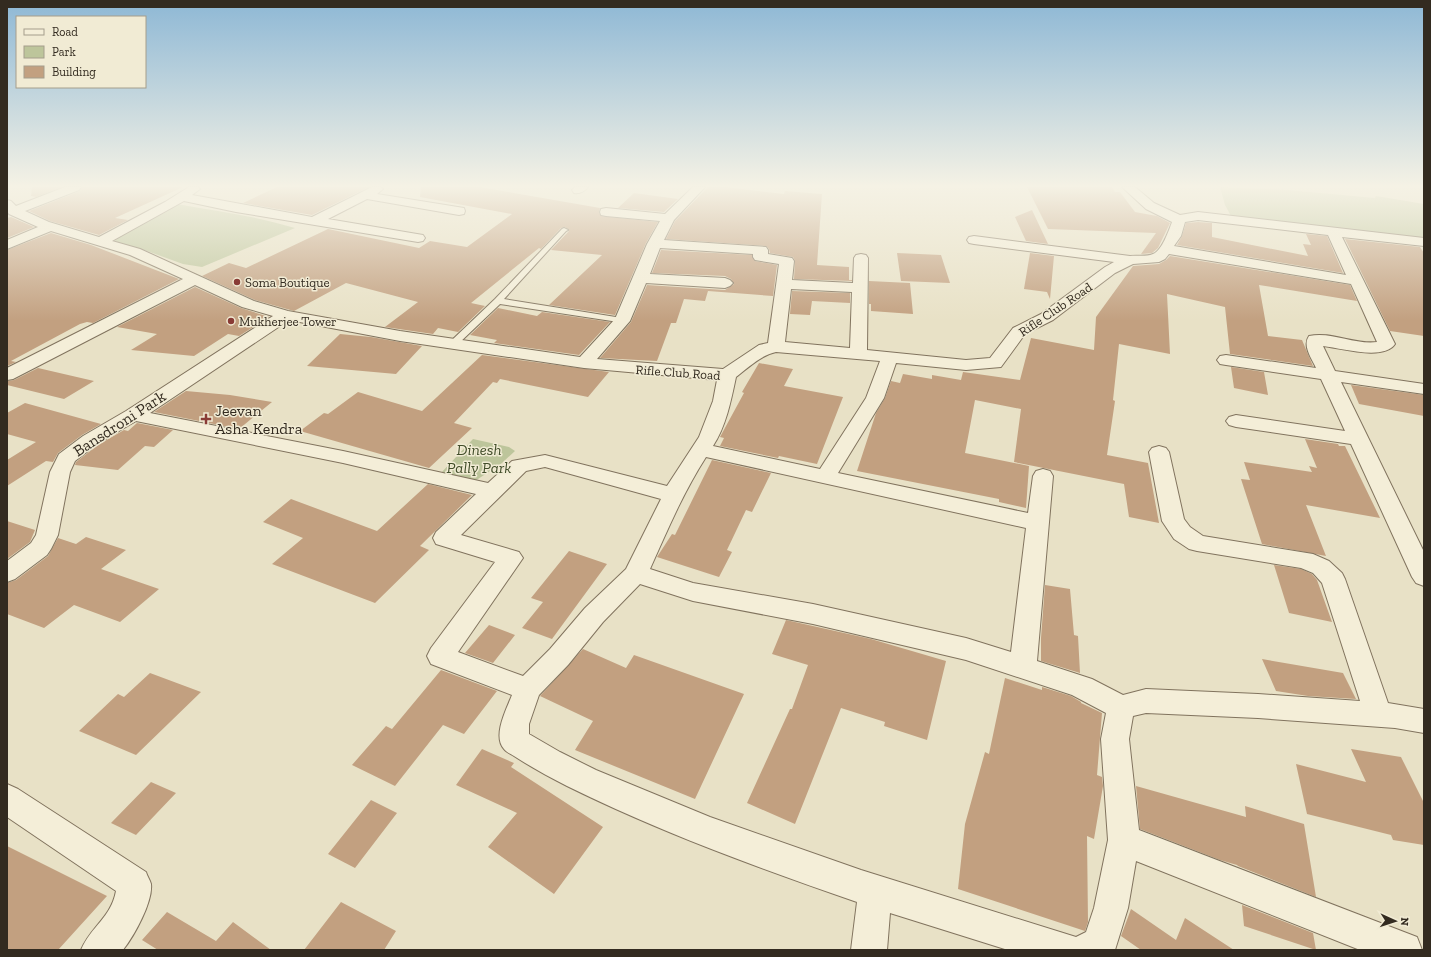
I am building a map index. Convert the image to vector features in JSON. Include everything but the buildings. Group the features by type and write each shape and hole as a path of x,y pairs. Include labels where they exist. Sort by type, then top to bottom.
{"street":[{"path":"7,245 39,232"},
{"name":"Rifle Club Road","path":"66,232 135,252 248,304 286,316 400,336 584,363 727,375 765,349 776,347 966,365 995,363 1019,331 1047,317 1110,270 1130,260 1154,259 1160,256 1166,249 1175,232"},
{"path":"100,242 119,232"},
{"path":"379,232 418,238"},
{"path":"584,363 622,321 639,278 661,232"},
{"path":"1333,232 1424,242"},
{"path":"1333,232 1387,344 1381,348 1365,347 1328,340 1315,340 1315,347 1424,577"},
{"path":"974,240 1130,260"},
{"path":"654,244 761,250 760,257 787,261 776,347"},
{"path":"1166,249 1357,281"},
{"path":"858,354 861,258"},
{"path":"639,278 725,283"},
{"path":"7,375 194,279"},
{"path":"784,284 860,288"},
{"name":"Bansdroni Park","path":"7,573 39,549 47,535 60,472 66,458 90,440 132,415 286,316"},
{"path":"826,477 875,398 890,357"},
{"path":"1226,360 1424,389"},
{"path":"727,375 722,401 709,437 683,476 636,574 594,615 559,657 528,689 515,724 514,740 538,756 594,784 718,837 875,891 1065,950"},
{"path":"132,415 343,457 492,491"},
{"path":"1236,421 1358,439"},
{"path":"700,450 1038,523"},
{"path":"1159,452 1174,521 1182,534 1197,543 1305,560 1321,567 1333,579 1378,715"},
{"path":"528,689 440,656 511,558 444,538 519,466 545,461 673,495"},
{"path":"1023,667 1043,476"},
{"path":"636,574 693,592 813,614 966,649 1082,687 1121,707 1146,700 1258,706 1378,715 1424,721"},
{"path":"1097,948 1111,908 1124,840 1115,739 1121,707"},
{"path":"7,800 134,884 130,907 117,930 99,950"},
{"path":"1124,840 1404,950"},
{"path":"869,950 875,891"}],"lane":[{"path":"454,343 498,301 562,232"},
{"path":"498,301 622,321"}],"green space":[{"path":"126,232 286,232 202,267 183,264 111,240"},
{"path":"1353,232 1424,232 1424,240"},
{"name":"Dinesh Pally Park","path":"473,439 509,447 515,451 502,463 475,481 441,473"}],"place":[{"name":"Soma Boutique","path":"237,282"},
{"name":"Mukherjee Tower","path":"231,321"},
{"name":"Jeevan Asha Kendra","path":"206,419"}]}
